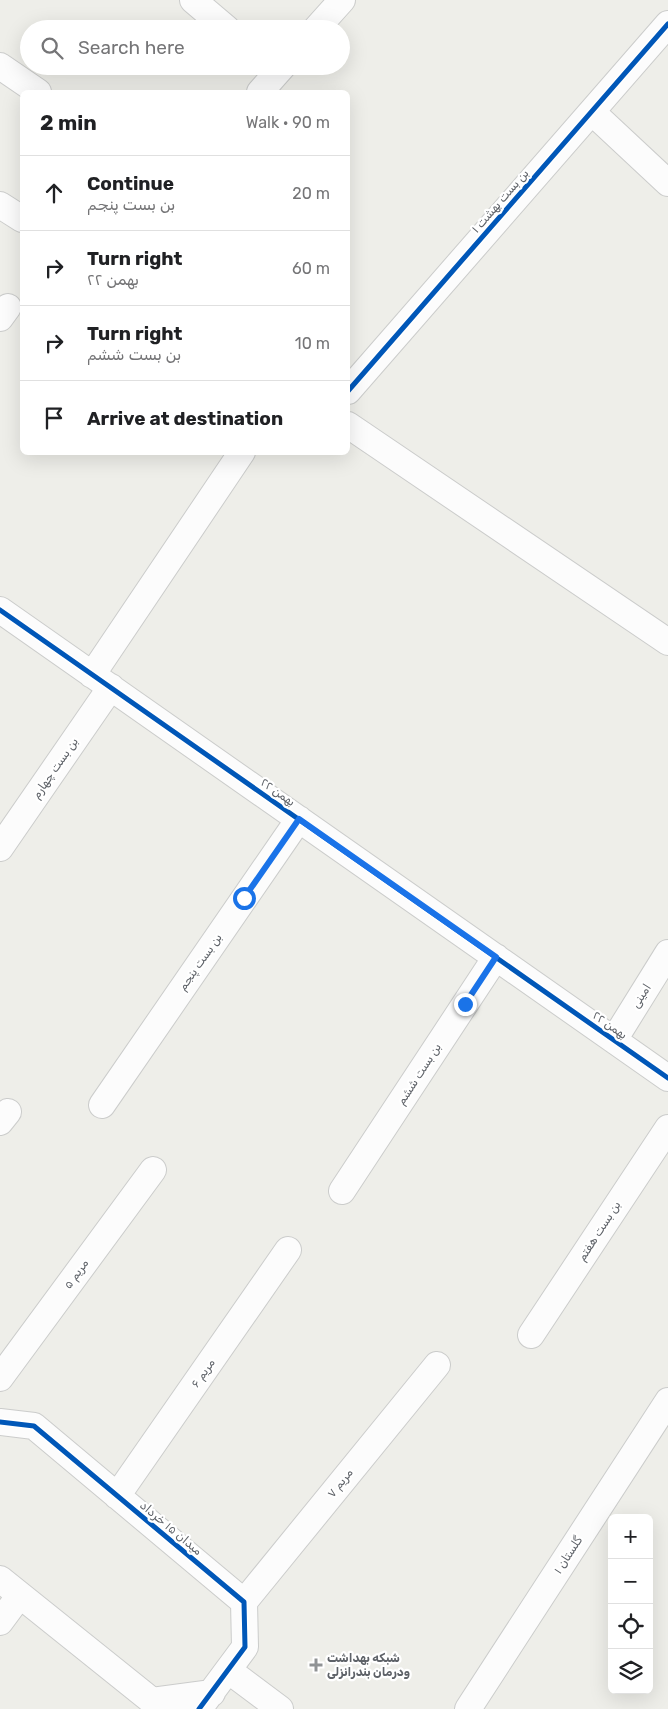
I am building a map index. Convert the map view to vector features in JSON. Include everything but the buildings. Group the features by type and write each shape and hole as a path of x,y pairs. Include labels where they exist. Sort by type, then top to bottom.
{"street":[{"path":"193,0 216,20"},
{"path":"324,20 342,0"},
{"name":"بن بست بهشت ۱","path":"350,389 668,24"},
{"path":"0,66 35,90"},
{"path":"261,90 272,75"},
{"path":"592,112 668,182"},
{"path":"0,205 20,218"},
{"path":"350,426 668,642"},
{"name":"بن بست چهارم","path":"0,848 240,455"},
{"name":"۲۲ بهمن","path":"0,610 668,1078"},
{"name":"بن بست پنجم","path":"102,1105 299,819"},
{"name":"امینی","path":"614,1040 668,953"},
{"name":"بن بست ششم","path":"342,1191 496,957"},
{"name":"بن بست هفتم","path":"531,1335 668,1128"},
{"name":"مریم ۵","path":"0,1378 153,1170"},
{"name":"مریم ۶","path":"118,1496 288,1250"},
{"name":"مریم ۷","path":"244,1602 436,1365"},
{"name":"گلستان ۱","path":"468,1709 668,1401"},
{"name":"میدان ۱۵ خرداد","path":"0,1422 34,1426 244,1602"},
{"path":"0,1579 152,1701 205,1701 246,1646 244,1602"},
{"path":"0,1622 20,1595"},
{"path":"228,1670 280,1709"}],"cycle path":[{"path":"350,389 668,24"},
{"path":"0,610 668,1078"},
{"path":"0,1422 34,1426 244,1602 245,1647 199,1709"}],"place":[{"name":"شبکه بهداشت ودرمان بندرانزلی","path":"316,1665"}],"route":[{"path":"244,898 299,819 496,957 465,1004"}]}
